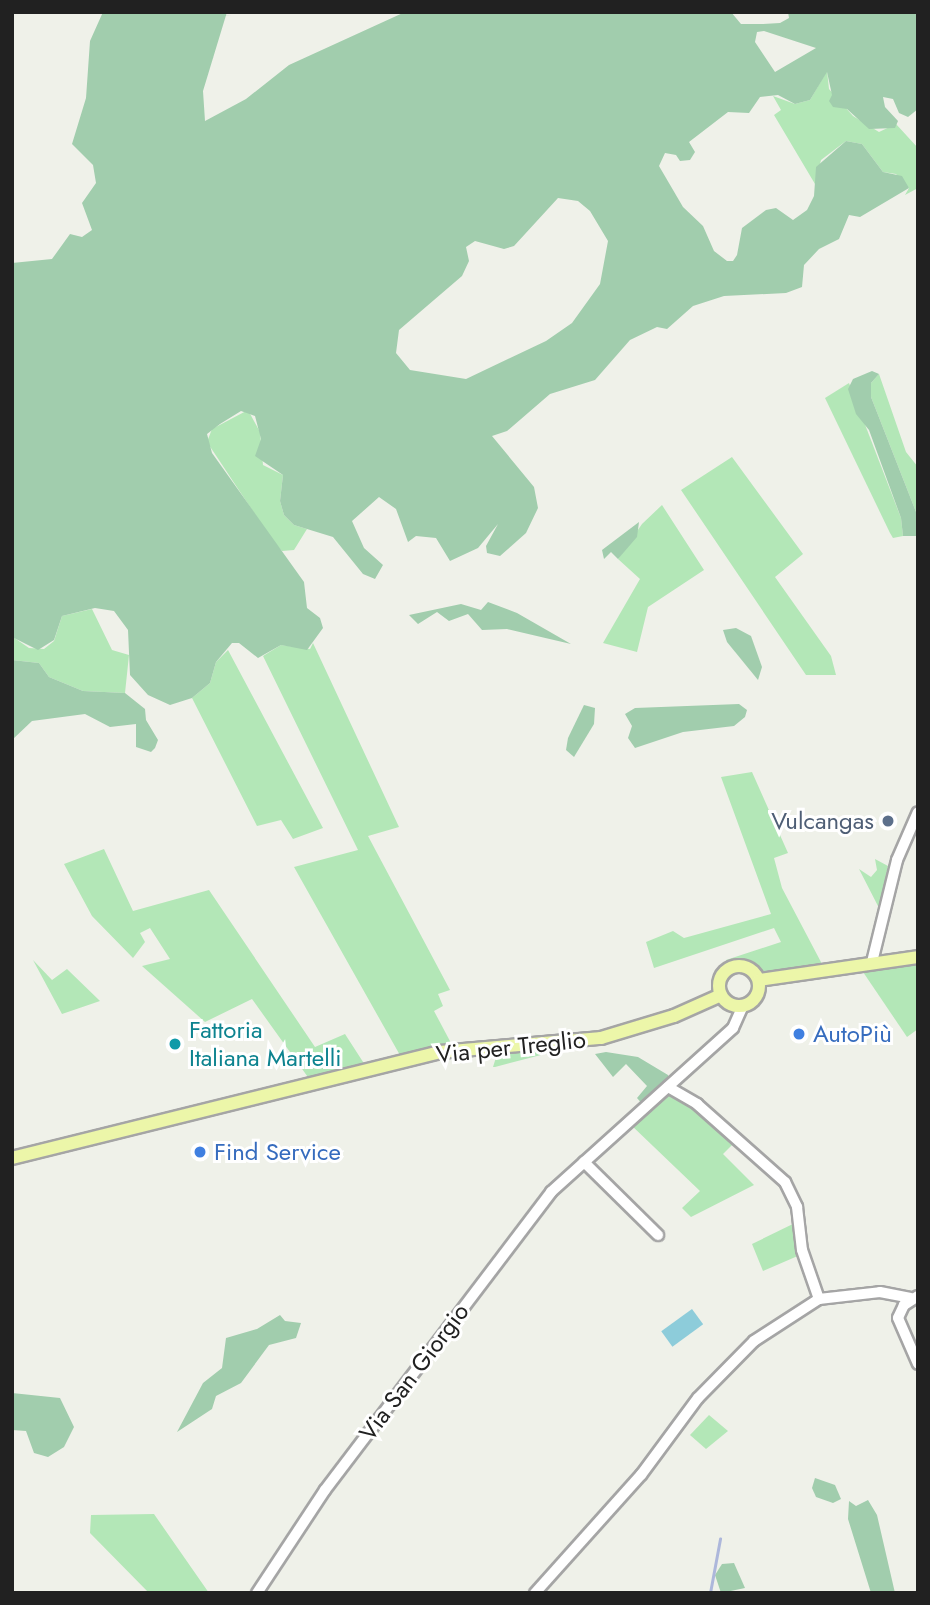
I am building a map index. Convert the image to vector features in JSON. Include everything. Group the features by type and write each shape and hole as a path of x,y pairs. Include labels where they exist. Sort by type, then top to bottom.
{"main road":[{"path":"759,981 918,957"},
{"path":"735,966 747,967 759,981 758,995 743,1006 733,1005 721,995 721,977 735,966"},
{"name":"Via per Treglio","path":"12,1158 440,1052 613,1035 721,995"}],"street":[{"path":"872,962 897,860 918,812"},
{"name":"Via San Giorgio","path":"257,1593 295,1532 512,1240 551,1192 733,1028 743,1006"},
{"path":"668,1087 697,1104 785,1182 797,1207 802,1250 819,1299"},
{"path":"584,1162 658,1235"},
{"path":"535,1593 641,1475 698,1398 754,1341 819,1299 880,1292 914,1297 898,1318 918,1364"}],"green space":[{"path":"103,12 227,12 203,91 205,121 246,99 289,65 405,12 731,12 741,24 763,24 780,23 789,18 788,12 918,12 918,109 908,117 899,113 893,99 883,97 885,107 898,121 895,128 869,129 847,109 833,107 829,101 832,95 827,72 810,100 795,104 778,95 760,97 749,113 728,112 689,142 695,152 690,160 680,161 676,155 665,153 659,166 683,207 703,226 714,251 727,261 733,261 737,255 742,228 766,210 776,208 793,220 807,210 814,196 816,167 846,141 862,144 883,172 902,176 909,188 860,217 849,215 839,239 819,249 804,265 802,287 786,293 724,296 693,306 667,329 657,327 630,340 595,380 550,394 507,431 492,436 534,487 538,508 526,533 500,556 487,553 486,546 498,524 478,548 450,561 436,538 416,536 408,542 396,509 379,497 352,521 364,548 383,565 375,579 363,574 333,537 294,525 284,515 280,501 283,475 255,456 261,439 255,416 241,411 220,424 207,434 212,453 304,582 307,608 320,618 323,628 307,650 281,645 258,658 239,643 232,643 216,662 210,683 192,698 170,705 148,695 130,675 128,630 114,611 95,608 62,616 54,640 38,650 12,637 12,263 52,259 70,234 82,237 92,230 82,203 96,183 93,165 72,144 86,98 90,41","holes":["764,31 816,48 775,72 755,42 757,32","558,198 578,201 590,211 608,241 600,284 572,323 546,341 466,379 410,370 396,353 399,330 462,276 469,261 466,247 475,241 504,249 514,246"]},
{"path":"827,71 829,89 853,116 879,132 896,124 918,148 918,188 905,195 909,188 896,174 883,172 862,144 846,141 821,160 815,184 774,115 781,110 773,96 795,104 810,100"},
{"path":"872,371 879,374 871,383 871,397 918,517 918,536 903,536 901,518 869,430 856,414 848,389 853,379"},
{"path":"879,374 906,452 918,467 918,517 871,397 871,383"},
{"path":"849,383 901,518 903,536 893,538 890,533 825,398"},
{"path":"248,410 260,432 263,465 283,475 280,501 284,515 294,525 307,529 294,550 282,551 272,540 207,442 212,429"},
{"path":"732,457 803,554 775,577 831,656 836,675 806,675 681,490"},
{"path":"662,505 704,570 648,607 637,652 603,643 640,579 618,559 642,524"},
{"path":"639,522 637,537 618,559 611,552 604,559 602,550"},
{"path":"488,602 517,613 571,644 507,629 482,630 468,614 449,621 437,612 418,624 409,615 461,604 481,610"},
{"path":"92,609 112,650 129,655 125,693 83,691 49,677 39,663 12,660 13,637 29,648 44,649 54,641 62,616"},
{"path":"736,628 751,636 762,667 758,680 727,642 723,630"},
{"path":"313,643 399,827 368,836 450,990 438,994 443,1006 434,1011 451,1043 401,1057 294,867 358,850 263,656 281,645 310,649"},
{"path":"228,650 323,828 293,839 281,820 257,826 192,698 210,683 216,662"},
{"path":"12,660 39,663 49,677 83,691 125,693 145,709 146,720 158,740 155,748 151,752 136,747 136,724 110,727 85,714 32,721 12,740"},
{"path":"739,704 747,710 745,717 734,726 683,732 635,748 628,738 632,726 625,714 635,708"},
{"path":"584,705 595,708 594,724 574,757 566,750 568,738"},
{"path":"752,772 788,853 774,858 782,888 822,964 778,977 762,974 742,961 727,963 726,960 781,942 774,928 654,968 646,942 673,931 684,938 771,914 721,777"},
{"path":"104,849 133,911 209,890 315,1047 345,1034 365,1065 310,1080 252,999 205,1022 142,966 170,959 150,928 140,933 145,942 133,958 92,916 64,864"},
{"path":"875,859 888,866 879,908 859,869 871,877 877,870"},
{"path":"33,960 52,980 67,969 100,1001 62,1014"},
{"path":"918,964 918,1029 907,1037 861,969"},
{"path":"568,1048 495,1067 493,1067 498,1051"},
{"path":"606,1052 638,1057 668,1075 670,1083 644,1106 637,1098 647,1086 626,1064 613,1077 595,1054"},
{"path":"666,1094 685,1100 735,1142 723,1154 754,1185 691,1217 682,1208 700,1191 630,1124"},
{"path":"797,1222 800,1255 763,1271 752,1244"},
{"path":"280,1315 285,1321 301,1323 296,1338 269,1345 241,1383 216,1396 212,1409 177,1432 203,1383 222,1368 226,1338 257,1329"},
{"path":"12,1393 60,1398 74,1427 64,1447 48,1457 34,1453 26,1431 12,1430"},
{"path":"709,1415 728,1431 706,1449 690,1435"},
{"path":"815,1478 835,1485 841,1499 833,1503 816,1497 812,1488"},
{"path":"868,1500 877,1515 895,1593 871,1593 848,1519 849,1501 856,1506"},
{"path":"154,1514 209,1593 149,1593 90,1533 91,1515"},
{"path":"734,1563 745,1588 721,1593 715,1575 722,1564"}],"shaded area":[{"path":"692,1309 703,1324 672,1347 661,1331"}],"waterway":[{"path":"710,1593 720,1539"}],"place":[{"name":"Vulcangas","path":"888,821"},
{"name":"AutoPiù","path":"799,1034"},
{"name":"Fattoria Italiana Martelli","path":"175,1044"},
{"name":"Find Service","path":"200,1152"}]}
